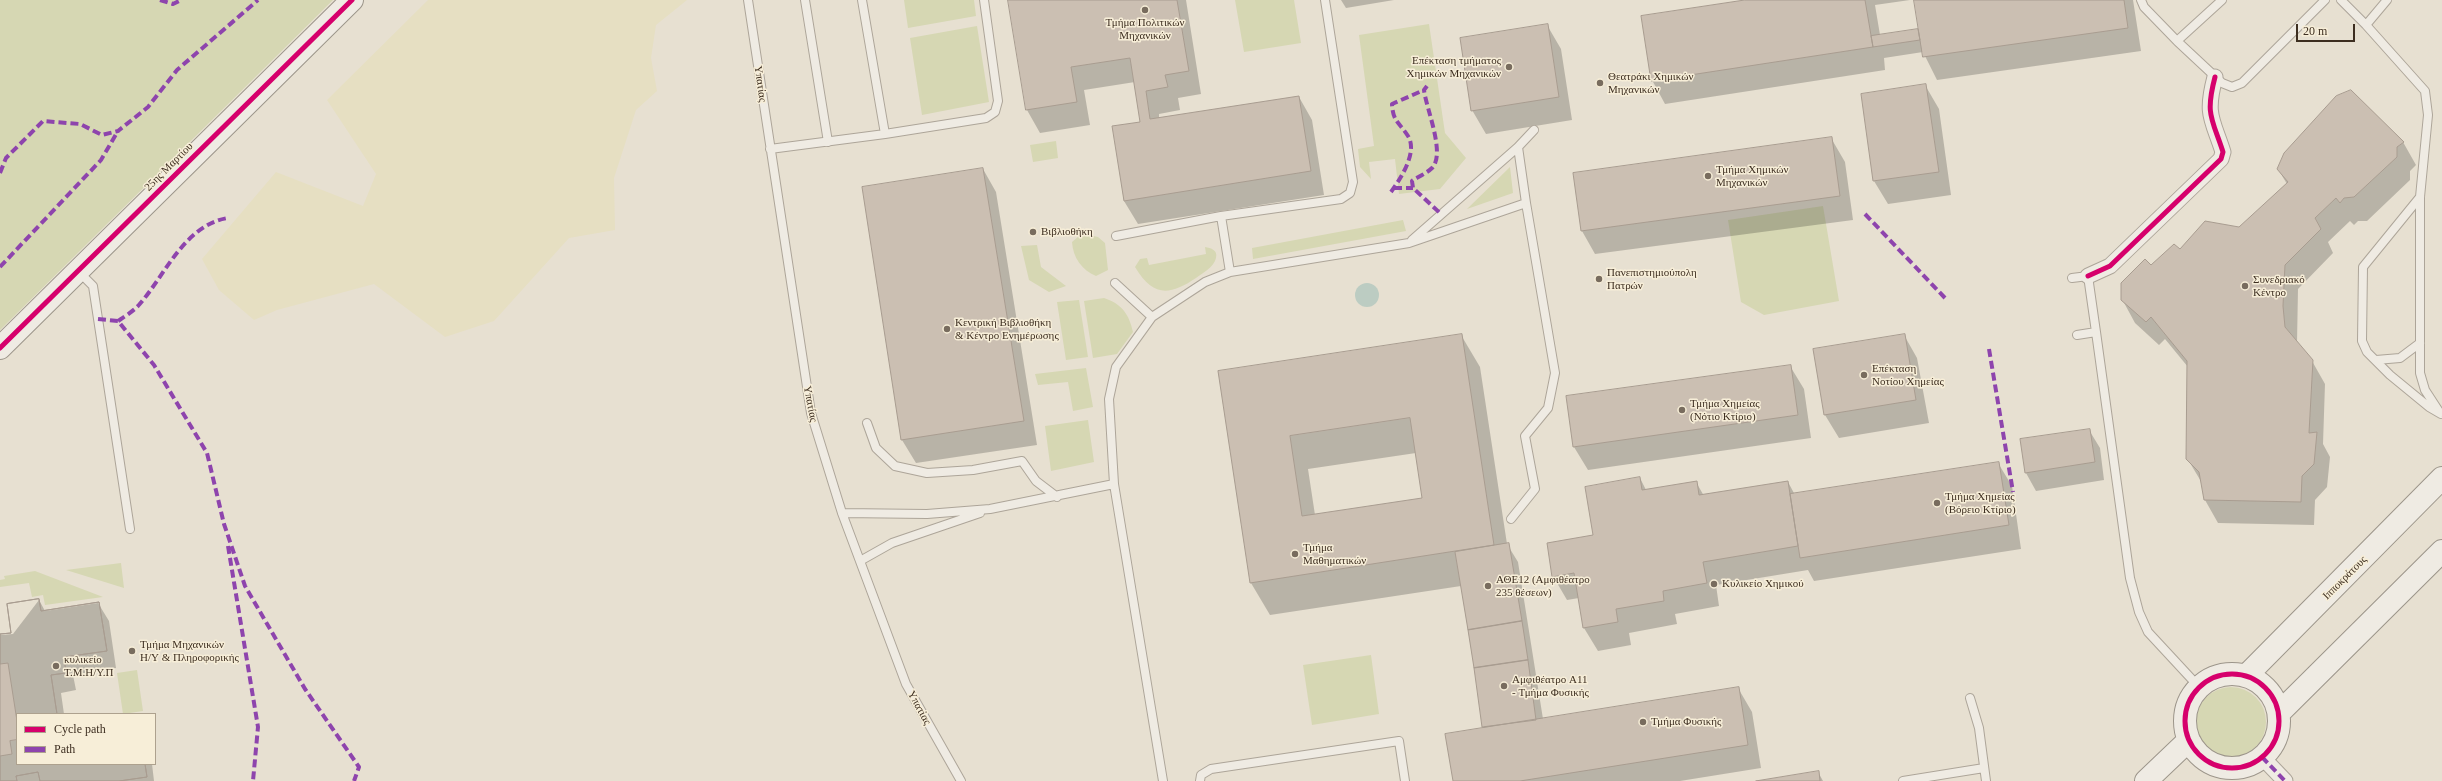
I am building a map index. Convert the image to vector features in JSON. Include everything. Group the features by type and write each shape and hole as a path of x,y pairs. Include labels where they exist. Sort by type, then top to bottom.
{"street":[{"name":"25ης Μαρτίου","path":"0,348 352,0"},
{"path":"2088,276 2110,266 2221,159 2223,152 2211,122 2209,99 2215,77"},
{"name":"Ιπποκράτους","path":"2246,676 2442,478"},
{"path":"2279,713 2442,551"},
{"path":"2221,675 2246,676 2258,681 2268,690 2275,700 2279,713 2279,728 2275,742 2262,757 2240,768 2218,774 2210,763 2197,753 2189,740 2185,726 2186,712 2191,698 2199,687 2221,675"},
{"path":"2146,781 2189,740"},
{"path":"2262,757 2285,781"}],"lane":[{"name":"Υπατίας","path":"748,0 811,413 842,512 906,684 961,781"},
{"path":"805,0 828,142"},
{"path":"862,0 885,134"},
{"path":"770,149 885,134 986,118 995,112 998,101 984,0"},
{"path":"1116,236 1221,216 1341,199 1350,193 1353,182 1325,0"},
{"path":"2141,0 2144,7 2177,42 2222,83 2232,87 2242,83 2325,0"},
{"path":"2177,42 2222,0"},
{"path":"2341,0 2366,25 2424,91 2428,115 2420,197 2421,380 2425,390 2441,414"},
{"path":"2366,25 2387,0"},
{"path":"1409,243 1534,130"},
{"path":"1510,519 1535,489 1525,436 1548,408 1555,373 1526,203 1518,146"},
{"path":"2420,197 2363,267 2362,341 2368,352 2376,360 2429,407 2441,414"},
{"path":"1163,781 1114,484 1109,399 1116,367 1152,317 1205,282 1230,272 1409,243 1526,203"},
{"path":"1221,216 1230,272"},
{"path":"78,271 93,286 130,529"},
{"path":"2072,278 2088,276 2130,578 2139,612 2148,632 2199,687"},
{"path":"1115,283 1152,317"},
{"path":"2077,335 2096,332"},
{"path":"2376,360 2400,358 2420,343"},
{"path":"867,423 876,448 895,466 927,473 973,470 1022,461 1036,481 1057,497"},
{"path":"842,512 927,514 990,509 1057,497 1114,484"},
{"path":"860,561 892,543 990,509"},
{"path":"1970,698 1979,728 1986,781"},
{"path":"1200,781 1202,775 1211,769 1399,741 1405,781"},
{"path":"1903,781 1984,768"}],"shaded area":[{"path":"428,0 687,0 656,25 651,58 657,91 636,110 614,178 615,230 569,238 494,321 445,337 374,284 277,310 254,320 219,290 202,259 276,172 363,206 376,174 327,100"},
{"path":"1367,283 1375,287 1379,295 1375,303 1367,307 1359,303 1355,295 1359,287"}],"green space":[{"path":"0,0 333,0 0,330"},
{"path":"904,0 974,0 976,16 908,28"},
{"path":"1235,0 1294,0 1301,43 1244,52"},
{"path":"1429,24 1445,133 1466,158 1440,189 1399,194 1395,159 1369,162 1371,179 1360,167 1358,149 1374,146 1359,35"},
{"path":"977,26 989,102 922,115 910,38"},
{"path":"1056,141 1058,158 1033,162 1030,145"},
{"path":"1510,167 1513,193 1467,209"},
{"path":"1823,206 1839,301 1764,315 1741,302 1728,220"},
{"path":"1403,220 1406,231 1253,259 1252,248"},
{"path":"1089,235 1098,237 1105,243 1108,270 1096,276 1086,270 1079,263 1073,248 1072,242 1079,236"},
{"path":"1037,245 1041,267 1066,286 1049,292 1029,280 1021,246"},
{"path":"1205,247 1215,251 1215,261 1208,270 1178,288 1162,290 1155,288 1148,284 1135,267 1140,259 1147,258 1149,265 1206,254"},
{"path":"1104,298 1116,303 1124,310 1133,332 1117,354 1093,358 1084,301"},
{"path":"1079,300 1088,357 1066,360 1057,302"},
{"path":"1086,368 1093,407 1073,411 1068,382 1038,385 1035,374"},
{"path":"1088,420 1094,462 1051,471 1045,426"},
{"path":"121,563 124,588 66,570"},
{"path":"35,571 103,597 45,605 43,595 32,597 29,583 0,587 0,580 5,579 4,576"},
{"path":"1371,655 1379,714 1312,725 1303,665"},
{"path":"137,670 143,711 123,713 117,673"},
{"path":"2231,687 2244,690 2256,697 2263,709 2266,722 2263,735 2256,747 2244,754 2231,757 2218,754 2206,747 2199,735 2196,722 2199,709 2206,697 2218,690"}],"building":[{"path":"1008,0 1177,0 1189,71 1165,75 1168,87 1146,91 1150,119 1299,96 1311,171 1124,201 1112,126 1140,122 1130,58 1071,67 1077,102 1026,110"},
{"path":"1745,0 1865,0 1873,47 1651,81 1641,16"},
{"path":"1914,0 2124,0 2128,28 1923,57"},
{"name":"Επέκταση τμήματος Χημικών Μηχανικών","path":"1548,24 1559,97 1471,111 1460,38"},
{"path":"1918,29 1920,40 1873,47 1871,36"},
{"path":"1926,84 1939,172 1873,181 1861,94"},
{"path":"2351,90 2404,142 2397,147 2397,157 2354,197 2344,198 2340,203 2336,198 2315,218 2321,229 2285,265 2283,306 2285,327 2313,360 2309,433 2317,432 2314,464 2302,476 2301,502 2204,500 2199,472 2186,459 2187,361 2151,317 2146,322 2121,300 2121,283 2145,259 2151,265 2174,244 2180,249 2205,221 2239,227 2288,182 2277,169 2284,153 2336,96"},
{"path":"1832,137 1840,196 1581,231 1573,173"},
{"name":"Κεντρική Βιβλιοθήκη & Κέντρο Ενημέρωσης","path":"983,168 1024,421 901,440 862,187"},
{"path":"1462,334 1494,545 1250,583 1218,371","holes":["1410,418 1422,498 1302,516 1290,436"]},
{"name":"Επέκταση Νοτίου Χημείας","path":"1905,334 1916,400 1824,415 1813,349"},
{"name":"Τμήμα Χημείας (Νότιο Κτίριο)","path":"1791,365 1798,415 1573,447 1566,396"},
{"path":"2090,429 2095,462 2025,473 2020,439"},
{"path":"1999,462 2009,525 1800,558 1790,494"},
{"path":"1640,477 1642,490 1697,481 1699,495 1788,481 1798,546 1703,562 1707,583 1663,591 1664,601 1616,609 1618,622 1583,628 1574,573 1552,577 1547,543 1593,535 1585,487"},
{"name":"ΑΘΕ12 (Αμφιθέατρο 235 θέσεων)","path":"1509,543 1522,621 1468,630 1455,552"},
{"path":"39,599 41,611 99,602 107,651 64,657 66,673 51,675 57,713 16,713 16,715 8,663 0,664 0,634 11,633 7,604"},
{"path":"39,599 41,611 99,602 107,651 64,657 66,673 51,675 57,713 16,713 16,765 145,765 147,777 119,781 40,781 38,772 16,776 17,781 0,781 0,634 11,633 7,604"},
{"path":"1522,621 1528,660 1474,668 1468,630"},
{"name":"Αμφιθέατρο Α11 - Τμήμα Φυσικής","path":"1528,660 1536,720 1482,727 1474,668"},
{"path":"1739,687 1748,745 1520,781 1453,781 1445,734"},
{"path":"16,740 16,765 145,765 147,777 119,781 40,781 38,772 16,776 17,781 0,781 0,756 12,754 10,741"},
{"path":"1819,771 1820,781 1756,781"}],"marked path":[{"path":"160,0 173,4 181,0"},
{"path":"0,173 6,158 43,121 80,124 102,135 118,131 148,107 177,70 258,0"},
{"path":"1427,86 1424,90 1434,130 1437,152 1436,161 1430,170 1412,181 1413,188 1441,214"},
{"path":"1391,192 1407,165 1411,150 1411,142 1397,122 1392,104 1424,90"},
{"path":"0,267 101,160 118,131"},
{"path":"1394,188 1413,188"},
{"path":"1865,214 1945,298"},
{"path":"118,321 138,306 187,241 199,230 228,218"},
{"path":"98,319 118,321 154,365 207,453 224,524 245,586 305,689 359,767 354,781"},
{"path":"1989,349 2013,492"},
{"path":"228,546 258,727 253,781"},
{"path":"2262,757 2285,781"}],"cycle path":[{"path":"0,348 352,0"},
{"path":"2088,276 2110,266 2221,159 2223,152 2213,123 2210,108 2210,100 2215,77"},
{"path":"2232,674 2250,677 2265,688 2276,703 2279,721 2276,739 2265,754 2250,765 2232,768 2214,765 2199,754 2188,739 2185,721 2188,703 2199,688 2214,677 2232,674"}],"place":[{"name":"Τμήμα Πολιτικών Μηχανικών","path":"1145,10"},
{"name":"Επέκταση τμήματος Χημικών Μηχανικών","path":"1509,67"},
{"name":"Θεατράκι Χημικών Μηχανικών","path":"1600,83"},
{"name":"Τμήμα Χημικών Μηχανικών","path":"1708,176"},
{"name":"Βιβλιοθήκη","path":"1033,232"},
{"name":"Πανεπιστημιούπολη Πατρών","path":"1599,279"},
{"name":"Συνεδριακό Κέντρο","path":"2245,286"},
{"name":"Κεντρική Βιβλιοθήκη & Κέντρο Ενημέρωσης","path":"947,329"},
{"name":"Επέκταση Νοτίου Χημείας","path":"1864,375"},
{"name":"Τμήμα Χημείας (Νότιο Κτίριο)","path":"1682,410"},
{"name":"Τμήμα Xημείας (Βόρειο Κτίριο)","path":"1937,503"},
{"name":"Τμήμα Μαθηματικών","path":"1295,554"},
{"name":"Κυλικείο Χημικού","path":"1714,584"},
{"name":"ΑΘΕ12 (Αμφιθέατρο 235 θέσεων)","path":"1488,586"},
{"name":"Τμήμα Μηχανικών Η/Υ & Πληροφορικής","path":"132,651"},
{"name":"κυλικείο Τ.M.Η/Υ.Π","path":"56,666"},
{"name":"Αμφιθέατρο Α11 - Τμήμα Φυσικής","path":"1504,686"},
{"name":"Τμήμα Φυσικής","path":"1643,722"}]}
